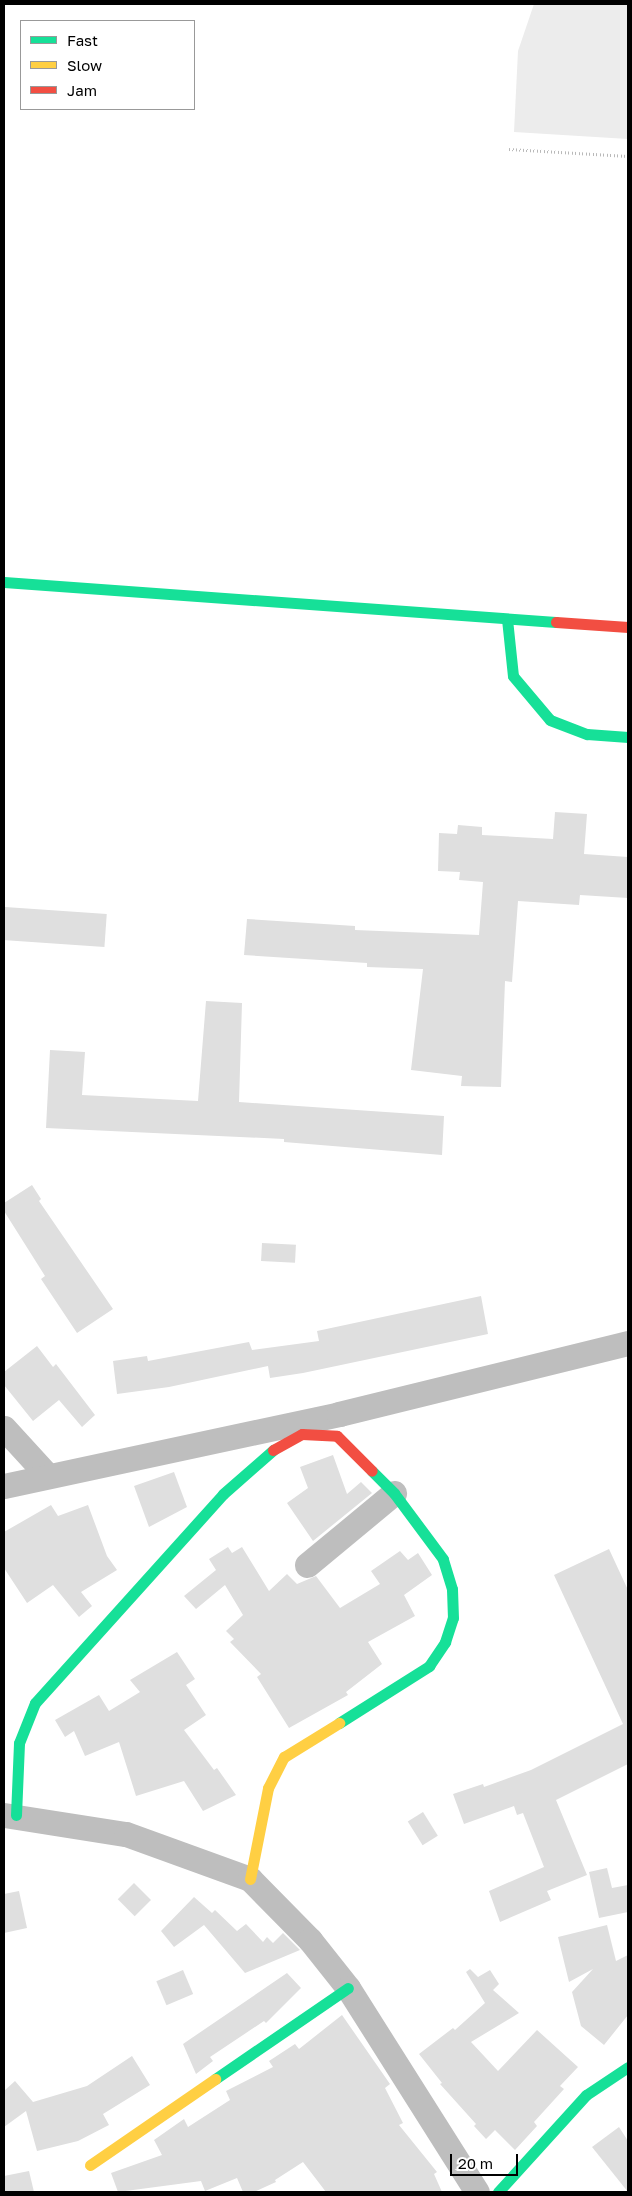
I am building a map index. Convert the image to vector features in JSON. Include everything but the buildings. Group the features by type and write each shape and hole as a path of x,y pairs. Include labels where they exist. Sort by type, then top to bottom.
{"street":[{"path":"4,582 628,627"},
{"path":"507,619 513,676 532,702 550,720 587,734 628,736"},
{"path":"4,1486 339,1414 628,1343"},
{"path":"4,1428 48,1476"},
{"path":"250,1879 268,1788 284,1757 429,1666 446,1642 453,1618 452,1589 444,1559 394,1493 337,1436 302,1434 268,1453 223,1494 35,1703 19,1744 11,1780 10,1815 126,1834 250,1879 310,1940 348,1988 477,2192"},
{"path":"307,1565 394,1493"},
{"path":"90,2165 348,1988"},
{"path":"498,2192 586,2095 628,2067"}],"path":[{"path":"509,149 628,156"}],"shaded area":[{"path":"534,4 628,4 628,139 514,132 518,51"}],"traffic: fast":[{"path":"4,582 556,622"},
{"path":"507,619 513,676 550,720 587,734 628,737"},
{"path":"16,1815 19,1743 35,1703 223,1494 273,1450"},
{"path":"339,1723 429,1666 445,1642 453,1618 452,1589 443,1559 394,1493 372,1471"},
{"path":"215,2079 348,1988"},
{"path":"498,2192 586,2095 628,2067"}],"traffic: slow":[{"path":"250,1879 268,1788 284,1757 339,1723"},
{"path":"90,2165 215,2079"}],"traffic: jam":[{"path":"556,622 628,627"},
{"path":"273,1450 302,1434 337,1436 372,1471"}]}
